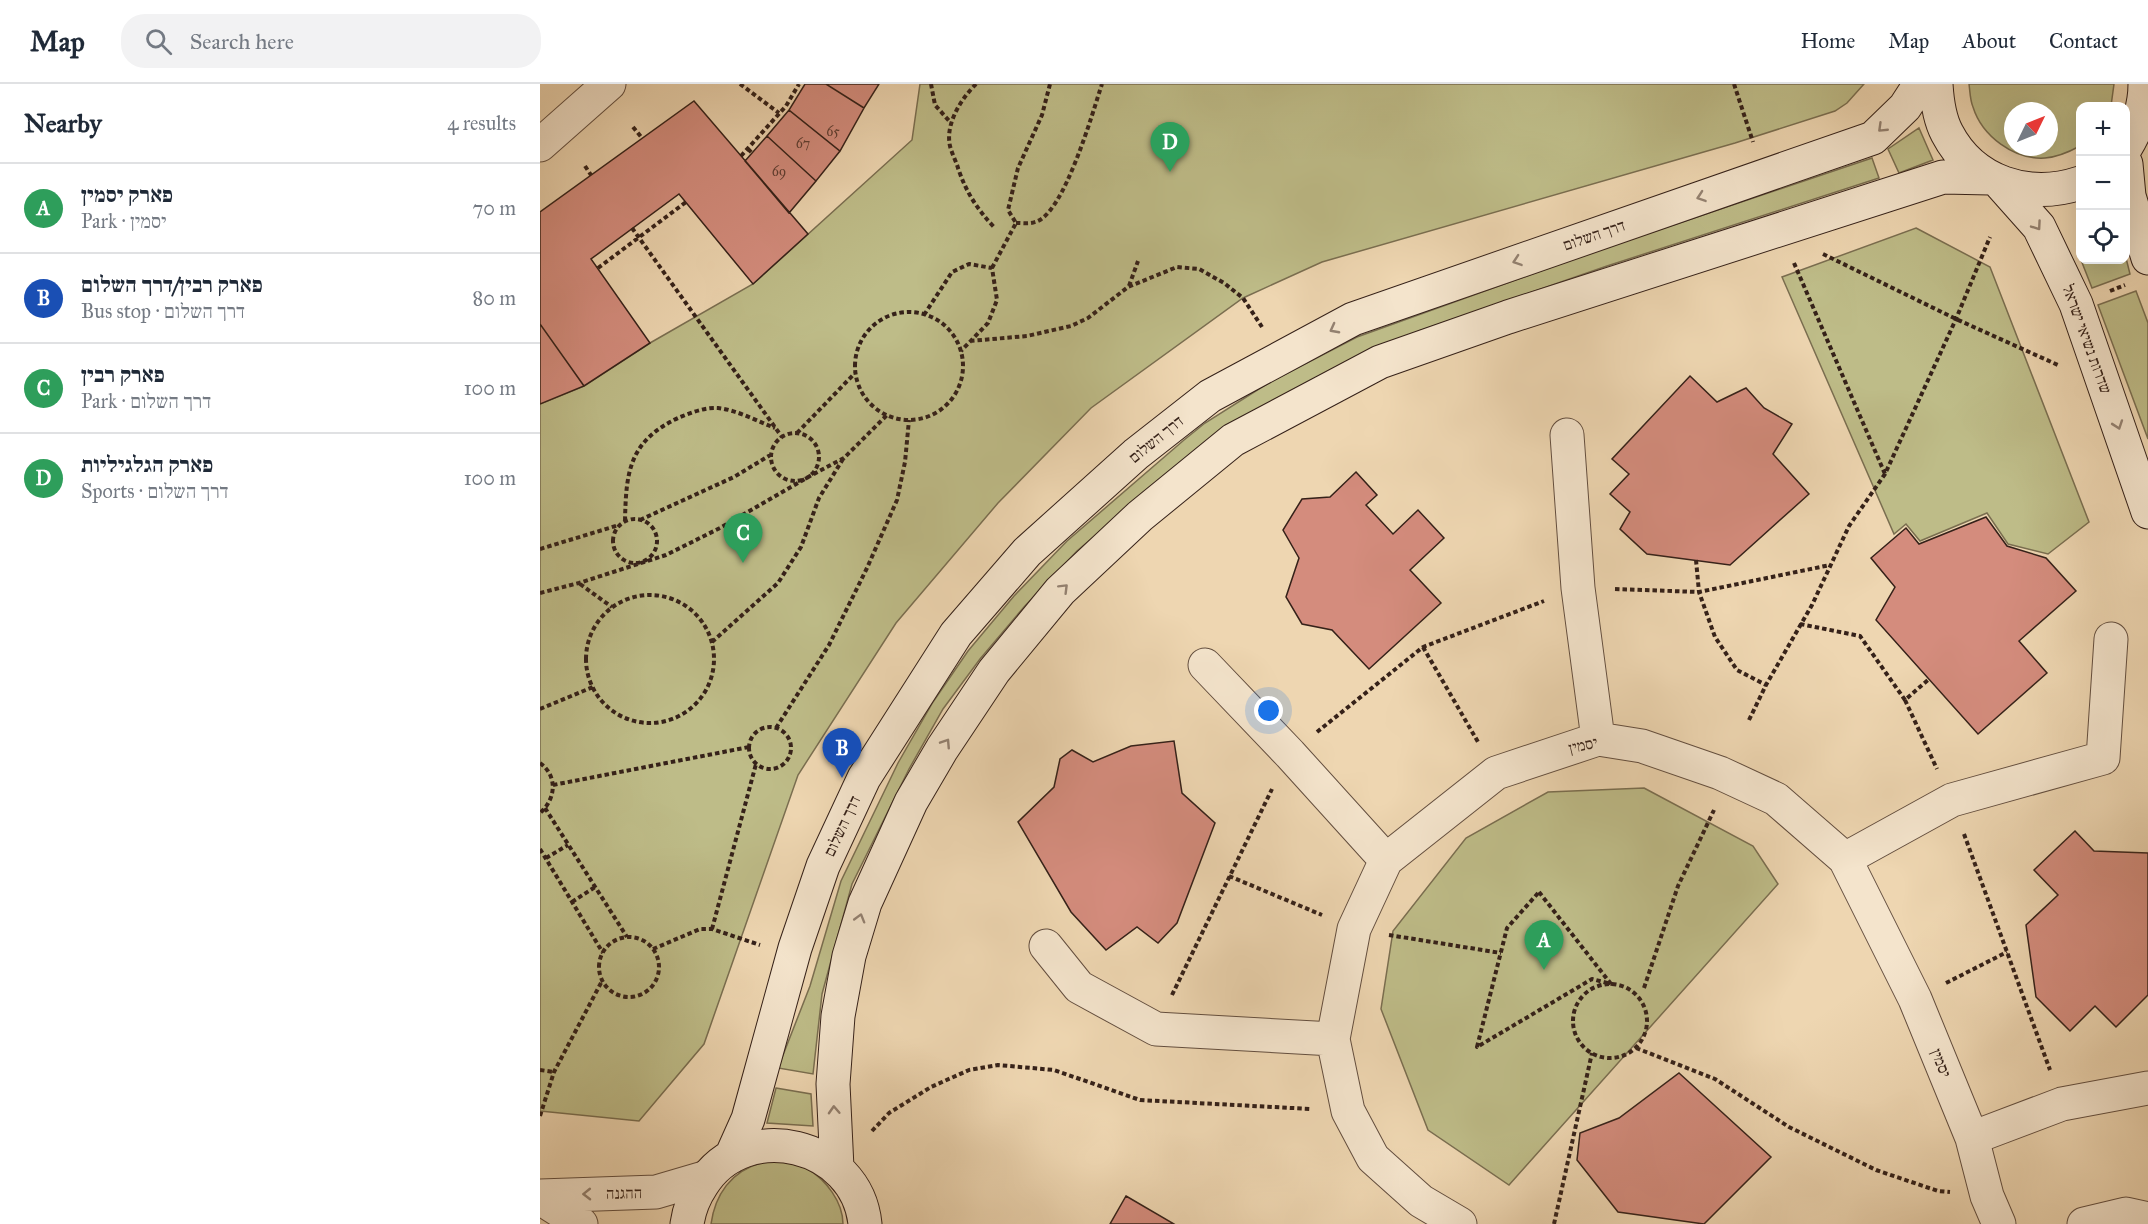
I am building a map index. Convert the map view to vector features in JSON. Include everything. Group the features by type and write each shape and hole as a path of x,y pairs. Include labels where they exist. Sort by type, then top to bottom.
{"street":[{"path":"540,145 609,84"},
{"name":"דרך השלום","path":"687,1224 695,1196 719,1167 748,1119 795,948 823,866 864,778 956,634 1035,544 1136,454 1210,396 1353,319 1873,138 1905,106 1920,84"},
{"path":"1936,84 1937,106 1946,132 1962,156 1975,168 1995,180"},
{"path":"2130,138 2140,117 2146,92"},
{"path":"868,1221 854,1189 837,1168 833,1084 838,1016 849,956 864,903 911,802 942,749 994,671 1060,591 1140,516 1233,440 1380,362 1508,317 1933,179 1943,177 1995,180 2025,189 2043,190 2062,189 2076,184"},
{"name":"שדרות נשיאי ישראל","path":"1995,180 2039,227 2076,304 2148,512"},
{"path":"2130,202 2141,270"},
{"path":"1567,435 1578,588 1598,739"},
{"path":"1845,859 1952,800 2103,758 2111,639"},
{"path":"1205,665 1386,860"},
{"name":"יסמין","path":"1460,1224 1421,1201 1373,1158 1348,1111 1333,1039 1354,929 1386,860 1496,773 1598,739 1653,750 1720,773 1776,799 1845,859 1915,999 1972,1138 1993,1210"},
{"path":"1046,946 1079,987 1156,1029 1333,1039"},
{"path":"1972,1138 2062,1104 2148,1088"},
{"name":"ההגנה","path":"540,1197 656,1192 719,1167 758,1147 786,1145 813,1153 837,1168"},
{"name":"ההגנה","path":"540,1197 581,1224"},
{"path":"2084,1224 2126,1214 2148,1219"}],"path":[{"path":"740,84 779,113"},
{"path":"741,156 773,124 779,113 794,98 799,84"},
{"path":"931,84 935,105 951,123"},
{"path":"976,84 964,96 951,123 949,145 964,186 978,209 994,227"},
{"path":"1016,223 1008,210 1018,168 1041,115 1050,84"},
{"path":"1016,223 1036,222 1045,216 1065,187 1081,148 1102,84"},
{"path":"1734,84 1753,142"},
{"path":"633,127 642,138"},
{"path":"748,149 752,153"},
{"path":"585,166 591,175"},
{"path":"598,268 686,202"},
{"path":"961,351 988,323 997,300 992,268 1016,223"},
{"path":"632,228 782,437"},
{"path":"1749,720 1849,526 1885,474 1956,319 1990,237"},
{"path":"1822,254 2058,365"},
{"path":"1791,257 1885,474"},
{"path":"1128,287 1137,261"},
{"path":"924,315 952,272 969,264 992,268"},
{"path":"970,342 1027,336 1071,326 1088,318 1128,287 1177,267 1199,269 1224,283 1243,298 1262,328"},
{"path":"2105,293 2141,270"},
{"path":"910,313 937,320 956,339 961,351 963,366 961,381 955,395 933,415 909,420 887,416 875,408 859,386 856,357 861,342 869,330 881,320 895,315 910,313"},
{"path":"796,433 810,438 818,450 818,464 810,476 798,480 786,479 776,471 772,460 772,453 777,442 782,437 796,433 856,372"},
{"path":"625,521 626,492 632,463 646,438 666,424 693,412 717,408 777,429"},
{"path":"712,642 778,583 801,547 819,498 844,458 887,416"},
{"path":"776,728 829,645 897,500 905,462 909,420"},
{"path":"540,549 619,525 625,521 640,520 734,477 772,453"},
{"path":"540,593 666,555 720,528 844,458"},
{"path":"619,525 613,537 618,556 630,564 644,562 654,553 657,540 653,528 640,520"},
{"path":"1696,560 1699,592 1715,637 1737,670 1766,685"},
{"path":"1578,588 1699,592 1830,565"},
{"path":"579,583 612,607"},
{"path":"651,594 671,598 690,608 704,623 712,642 714,663 710,682 700,700 686,713 667,720 648,723 628,719 611,709 597,695 589,677 586,658 589,638 598,621 612,607 630,597 651,594"},
{"path":"1800,624 1860,636 1905,700 1952,800 2062,1104"},
{"path":"1423,646 1496,773"},
{"path":"1905,700 1929,679"},
{"path":"540,709 593,687"},
{"path":"776,728 782,731 790,742 790,755 786,761 775,768 768,769 756,764 752,759 750,740 758,730 776,728"},
{"path":"553,785 749,747"},
{"path":"540,763 551,777 553,785 550,802 540,813"},
{"path":"712,929 756,764"},
{"path":"1644,988 1678,886 1718,801"},
{"path":"546,808 627,938"},
{"path":"546,858 568,845"},
{"path":"540,849 603,953"},
{"path":"1229,876 1354,929 1501,953"},
{"path":"572,902 595,887"},
{"path":"1611,984 1539,892 1508,928 1477,1047 1592,979 1611,984 1623,986 1634,992 1643,1002 1647,1013 1644,1038 1626,1055 1603,1058 1592,1053 1582,1045 1573,1023 1575,1011 1587,991 1611,984"},
{"path":"653,949 700,929 712,929 763,946"},
{"path":"627,938 641,940 653,949 658,963 657,978 653,985 642,994 626,997 619,995 612,992 602,980 599,967 603,953 613,942 627,938"},
{"path":"1915,999 2007,952"},
{"path":"540,1116 554,1072 602,980"},
{"path":"1636,1048 1714,1079 1789,1127 1876,1170 1993,1210"},
{"path":"1554,1224 1592,1053"},
{"path":"868,1136 889,1113 932,1087 969,1070 998,1065 1054,1070 1140,1100 1348,1111"},
{"path":"540,1070 554,1072"}],"shaded area":[{"path":"920,84 1864,84 1847,103 1835,111 1735,143 1322,262 1243,298 1091,408 998,503 896,623 798,775 704,1044 639,1121 540,1111 540,404 584,386 650,343 753,284 912,140"},
{"path":"1969,84 2114,84 2112,102 2076,102 2076,148 2058,156 2058,102 2004,102 2004,146 1977,118 1971,101"},
{"path":"1919,128 1933,160 1899,173 1888,149"},
{"path":"2026,156 2057,156 2045,158"},
{"path":"1872,158 1879,178 1607,266 1419,331 1194,452 1077,551 1024,607 980,659 943,709 909,769 852,884 822,994 813,1074 778,1068 810,986 841,881 898,763 933,702 968,651 1014,596 1067,541 1184,440 1205,423 1270,382 1357,337 1599,250"},
{"path":"1916,228 1990,267 2089,522 2048,554 2008,544 1987,513 1920,541 1906,524 1894,534 1782,277"},
{"path":"2083,264 2128,264 2130,274 2092,288"},
{"path":"2136,291 2148,323 2148,439 2098,305"},
{"path":"1644,788 1753,846 1778,884 1509,1185 1428,1130 1381,1009 1393,931 1466,838 1548,792"},
{"path":"776,1088 811,1094 813,1126 767,1123"},
{"path":"784,1162 805,1168 827,1185 837,1200 843,1224 711,1224 716,1203 733,1178 761,1163"}],"building":[{"path":"805,84 826,84 864,108 840,151 789,110"},
{"path":"826,84 879,84 864,108"},
{"path":"694,101 808,234 753,284 679,194 591,259 650,343 584,386 540,324 540,212"},
{"path":"789,110 840,151 816,181 767,136"},
{"path":"767,136 816,181 789,213 745,161"},
{"path":"540,324 584,386 540,404"},
{"path":"1690,376 1717,402 1746,388 1764,408 1792,424 1773,454 1809,494 1730,565 1647,554 1620,529 1630,512 1610,494 1629,474 1612,459"},
{"path":"1356,472 1377,495 1366,505 1393,534 1418,510 1444,538 1410,570 1441,603 1369,669 1332,630 1302,624 1286,597 1299,558 1283,530 1302,499 1330,497"},
{"path":"1986,517 2007,546 2046,558 2076,591 2019,641 2047,673 1978,734 1876,620 1895,587 1871,558 1906,528 1919,544"},
{"path":"1174,741 1182,793 1215,823 1177,923 1158,943 1137,927 1106,950 1071,912 1018,822 1054,787 1060,759 1072,750 1093,762 1131,746"},
{"path":"2075,831 2094,851 2148,853 2148,995 2116,1027 2095,1006 2070,1031 2036,997 2026,925 2058,895 2034,870"},
{"path":"1679,1073 1771,1157 1704,1224 1618,1212 1577,1160 1580,1133 1619,1118"},
{"path":"1126,1196 1174,1224 1110,1224"}],"place":[{"name":"פארק הגלגיליות","path":"1170,172"},
{"name":"פארק רבין","path":"743,563"},
{"name":"פארק רבין/דרך השלום","path":"842,778"},
{"name":"פארק יסמין","path":"1544,970"}]}
